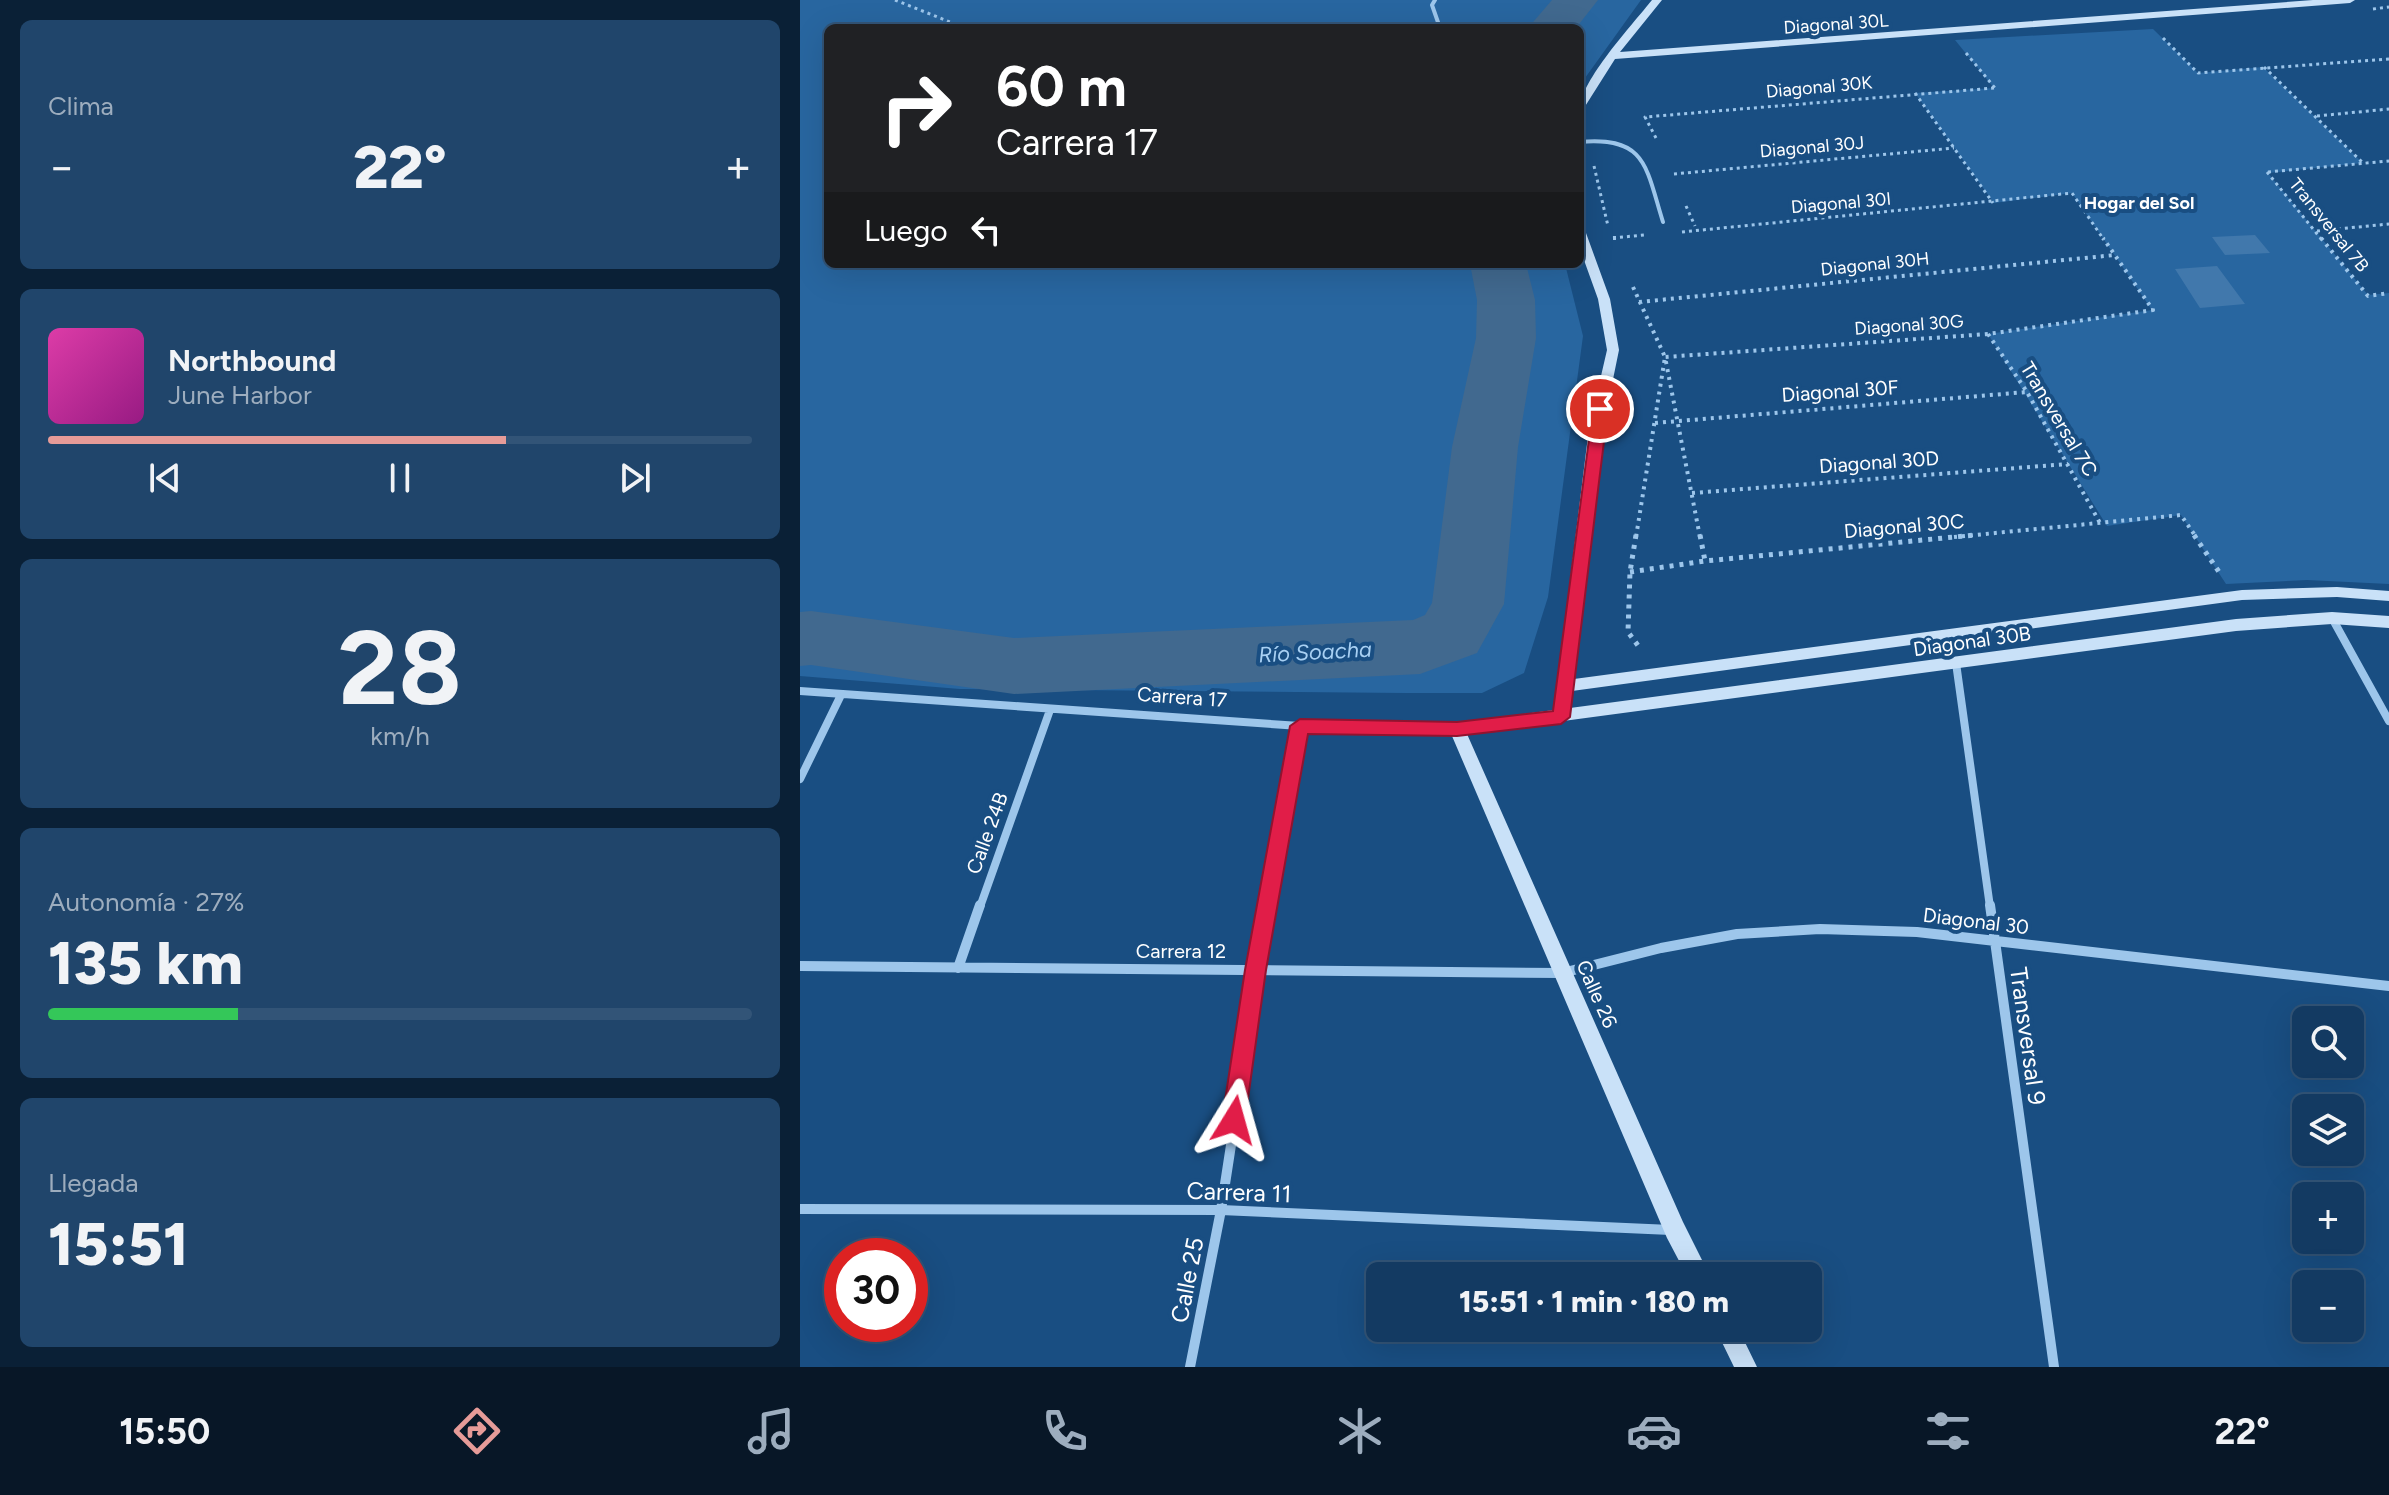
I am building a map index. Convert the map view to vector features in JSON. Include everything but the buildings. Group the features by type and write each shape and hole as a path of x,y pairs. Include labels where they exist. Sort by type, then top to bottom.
{"main road":[{"path":"1584,100 1612,56 1657,0"},
{"name":"Diagonal 30L","path":"1612,56 2350,0"},
{"path":"1561,717 1596,428 1613,350 1604,299 1584,244"},
{"name":"Diagonal 30B","path":"1565,686 2242,595 2323,592 2389,596"},
{"name":"Diagonal 30B","path":"1561,717 2236,625 2332,618 2389,622"},
{"name":"Carrera 17","path":"1457,729 1561,717"},
{"name":"Calle 26","path":"1457,729 1692,1262"},
{"path":"1733,1342 1746,1367"}],"street":[{"path":"2332,618 2389,721"},
{"name":"Transversal 9","path":"1956,663 2054,1367"},
{"name":"Carrera 17","path":"800,691 1300,726 1457,729"},
{"path":"800,779 841,695"},
{"name":"Calle 24B","path":"958,968 1050,710"},
{"name":"Calle 25","path":"1190,1367 1221,1210 1256,970 1300,726"},
{"name":"Diagonal 30","path":"1562,973 1620,956 1759,932 1853,929 1917,932 2389,986"},
{"name":"Carrera 12","path":"800,966 1562,973"},
{"name":"Carrera 11","path":"800,1209 1221,1210 1675,1230"}],"lane":[{"path":"1435,0 1432,5 1439,24"},
{"path":"1584,142 1619,140 1629,144 1643,163 1663,222"}],"path":[{"path":"895,0 955,24"},
{"path":"2153,29 2198,73 2389,59"},
{"name":"Diagonal 30K","path":"1645,117 1995,88 1965,52"},
{"path":"2263,67 2363,163 2389,161"},
{"path":"1915,93 1994,203"},
{"path":"2316,116 2389,109"},
{"name":"Diagonal 30J","path":"1673,174 1954,148"},
{"name":"Transversal 7B","path":"2363,163 2267,172 2368,296 2389,293"},
{"name":"Diagonal 30I","path":"1676,232 2072,193 2115,255"},
{"path":"2316,231 2389,224"},
{"path":"1613,238 1645,235"},
{"name":"Diagonal 30H","path":"1639,302 2115,255"},
{"name":"Diagonal 30G","path":"1677,419 1665,357 1988,334 2153,310 2115,255"},
{"name":"Transversal 7C","path":"1988,334 2027,392 2100,523"},
{"name":"Diagonal 30F","path":"1655,423 2027,392"},
{"path":"1677,419 1705,561"},
{"name":"Diagonal 30D","path":"1692,493 2068,464"},
{"name":"Diagonal 30C","path":"1630,572 1705,561 2181,515 2226,584"}],"shaded area":[{"path":"800,0 1641,0 1584,79 1584,24 824,24 824,268 1566,268 1583,336 1548,597 1524,673 1482,693 960,689 800,676"},
{"path":"2153,29 2198,73 2263,67 2363,163 2268,173 2368,295 2389,293 2389,584 2307,580 2226,584 2181,515 2107,526 1988,334 2152,310 2072,193 1994,203 1915,93 1994,88 1955,40"}],"waterway":[{"name":"Río Soacha","path":"1555,24 1576,0"},
{"name":"Río Soacha","path":"800,639 1014,666 1420,647 1451,634 1468,604 1485,447 1506,338 1506,300 1499,268"}],"district":[{"name":"Hogar del Sol","path":"2139,203"}],"route":[{"path":"1234,1120 1256,970 1300,726 1457,729 1561,717 1600,409"}]}
